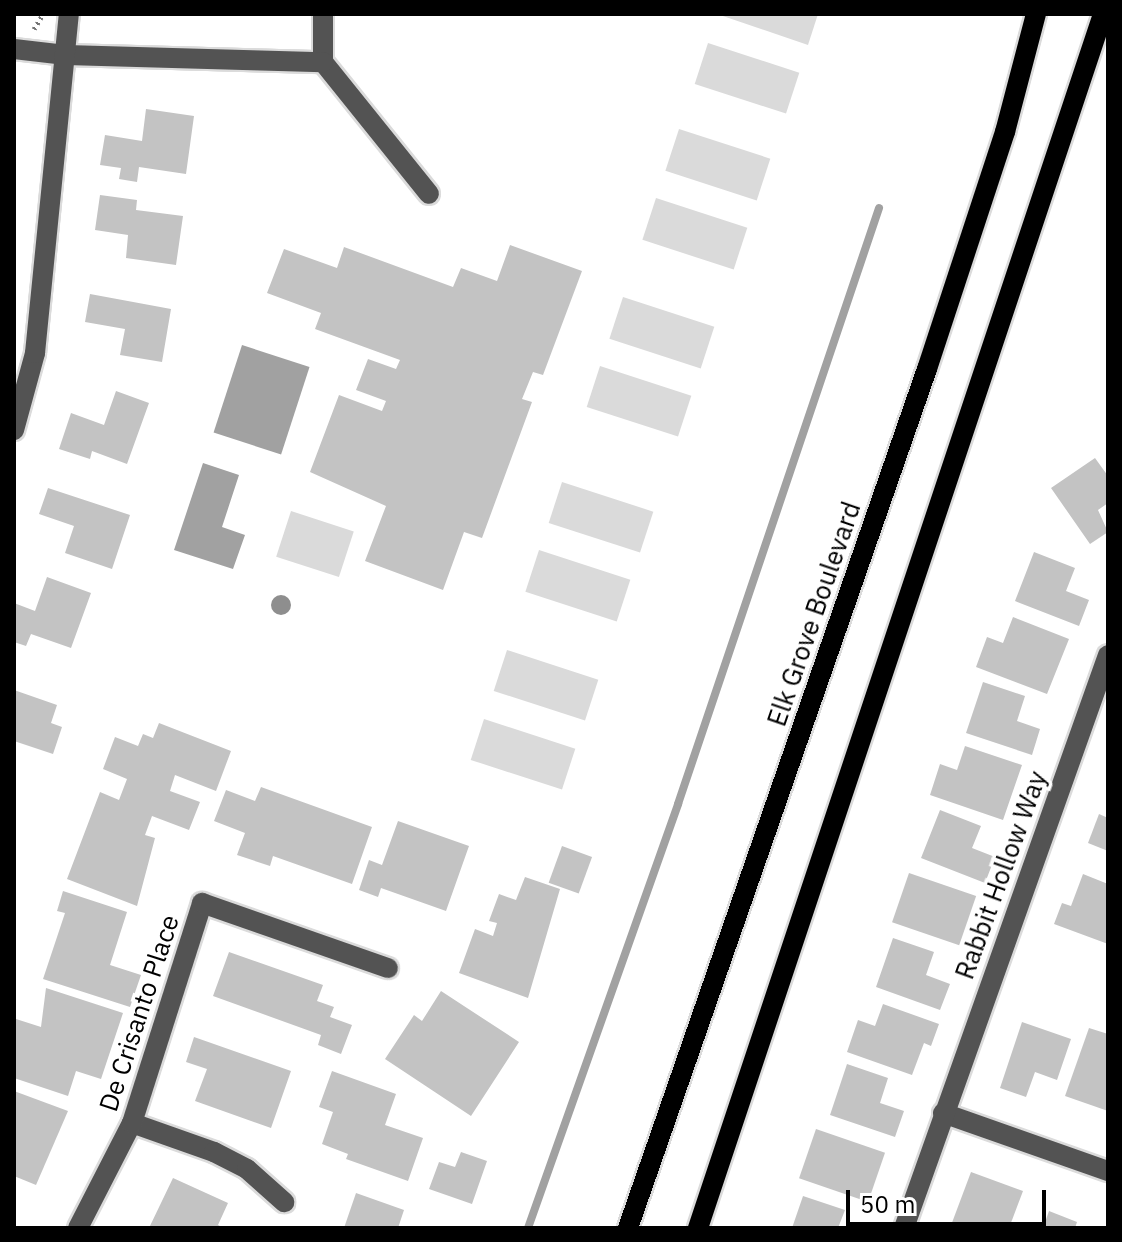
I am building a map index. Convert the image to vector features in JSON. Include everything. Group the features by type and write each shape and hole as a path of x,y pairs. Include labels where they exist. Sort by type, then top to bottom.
{"main road":[{"name":"Elk Grove Boulevard","path":"628,1228 927,369 1005,132 1036,14"},
{"path":"698,1228 1103,14"}],"street":[{"path":"14,430 35,353 69,14"},
{"path":"323,14 323,62 429,194"},
{"path":"14,49 66,55 323,62"},
{"name":"Rabbit Hollow Way","path":"904,1228 1108,655"},
{"name":"De Crisanto Place","path":"78,1228 132,1123 202,903 388,968"},
{"path":"943,1113 1108,1171"},
{"path":"132,1123 214,1152 247,1169 284,1202"}],"path":[{"path":"34,29 43,14"}],"shaded area":[{"path":"717,14 818,14 808,45"},
{"path":"708,43 799,73 786,114 695,84"},
{"path":"679,129 770,159 757,201 665,171"},
{"path":"656,198 747,228 734,270 642,240"},
{"path":"623,297 714,327 701,369 609,339"},
{"path":"242,345 310,367 281,454 214,432"},
{"path":"600,366 691,396 678,437 587,407"},
{"path":"203,463 239,475 222,527 245,535 233,569 174,550"},
{"path":"562,482 653,512 640,553 549,523"},
{"path":"291,511 354,531 339,577 276,557"},
{"path":"539,550 630,580 617,622 525,592"},
{"path":"507,650 598,680 585,721 494,691"},
{"path":"484,719 575,749 562,790 471,760"}],"building":[{"path":"146,109 194,116 186,174 139,167 137,182 119,179 121,168 100,165 105,135 142,141"},
{"path":"100,195 137,200 136,210 183,216 176,265 126,258 128,235 95,230"},
{"path":"510,245 582,271 543,375 533,372 522,399 532,402 482,538 464,532 443,590 365,561 386,506 310,472 339,395 382,411 386,401 356,390 368,359 396,369 400,360 315,329 321,313 267,293 284,249 337,268 344,247 453,287 461,268 497,281"},
{"path":"90,294 171,309 162,362 120,355 125,329 85,322"},
{"path":"116,391 149,403 127,464 92,451 90,459 59,449 71,413 104,425"},
{"path":"1095,458 1108,476 1108,503 1098,510 1108,532 1090,544 1051,488"},
{"path":"48,488 130,515 112,569 65,553 74,526 39,514"},
{"path":"1034,552 1075,568 1066,591 1089,600 1079,626 1015,601"},
{"path":"47,577 91,593 71,648 31,634 26,646 14,642 14,603 35,611"},
{"path":"1013,617 1069,639 1047,694 976,667 987,637 1003,643"},
{"path":"983,682 1025,696 1017,721 1040,729 1032,755 966,733"},
{"path":"14,690 57,705 51,723 62,727 53,754 14,741"},
{"path":"159,723 231,751 216,791 175,775 170,791 200,802 189,830 152,816 145,835 155,838 137,906 67,879 100,792 119,800 127,779 103,769 115,737 138,746 143,734 153,738"},
{"path":"965,746 1022,765 1003,820 930,795 940,764 957,770"},
{"path":"261,787 372,827 352,884 273,856 270,866 237,855 245,833 214,821 226,790 255,801"},
{"path":"940,810 981,826 972,848 995,857 985,883 921,858"},
{"path":"1099,814 1108,818 1108,851 1088,843"},
{"path":"398,821 469,846 446,911 381,888 378,897 359,890 369,860 382,865"},
{"path":"562,846 592,857 579,894 549,883"},
{"path":"909,873 976,896 959,945 892,922"},
{"path":"1083,874 1108,884 1108,944 1054,924 1062,903 1071,906"},
{"path":"525,877 560,889 528,998 459,973 475,929 493,936 497,923 489,921 499,894 516,900"},
{"path":"63,891 127,912 110,965 141,975 130,1007 43,979 65,913 57,911"},
{"path":"893,938 934,952 926,975 950,984 940,1010 876,987"},
{"path":"229,952 323,985 317,1001 334,1007 330,1017 352,1025 341,1054 318,1045 321,1035 213,996"},
{"path":"46,988 123,1013 101,1079 76,1071 68,1096 14,1078 16,1019 41,1027"},
{"path":"441,991 519,1042 471,1116 385,1059 414,1015 422,1021"},
{"path":"883,1004 939,1024 931,1046 924,1043 912,1075 847,1052 858,1020 875,1026"},
{"path":"1022,1022 1071,1039 1057,1080 1035,1072 1026,1097 1000,1088"},
{"path":"1089,1028 1108,1034 1108,1111 1065,1096"},
{"path":"194,1037 291,1071 271,1128 195,1101 207,1069 186,1062"},
{"path":"847,1064 888,1078 880,1103 904,1111 895,1137 830,1115"},
{"path":"332,1071 396,1094 385,1125 423,1138 408,1181 346,1159 348,1154 322,1144 333,1112 319,1107"},
{"path":"14,1091 68,1111 36,1185 14,1176"},
{"path":"816,1129 885,1153 868,1202 799,1178"},
{"path":"461,1152 487,1161 472,1204 429,1189 439,1162 455,1167"},
{"path":"971,1172 1023,1191 1009,1228 950,1228"},
{"path":"173,1178 228,1203 218,1225 224,1228 149,1228"},
{"path":"356,1193 404,1210 398,1228 344,1228"},
{"path":"803,1196 845,1210 838,1228 792,1228"},
{"path":"1049,1211 1077,1222 1075,1228 1043,1228"}],"waterway":[{"path":"528,1228 678,804 879,208"}]}
